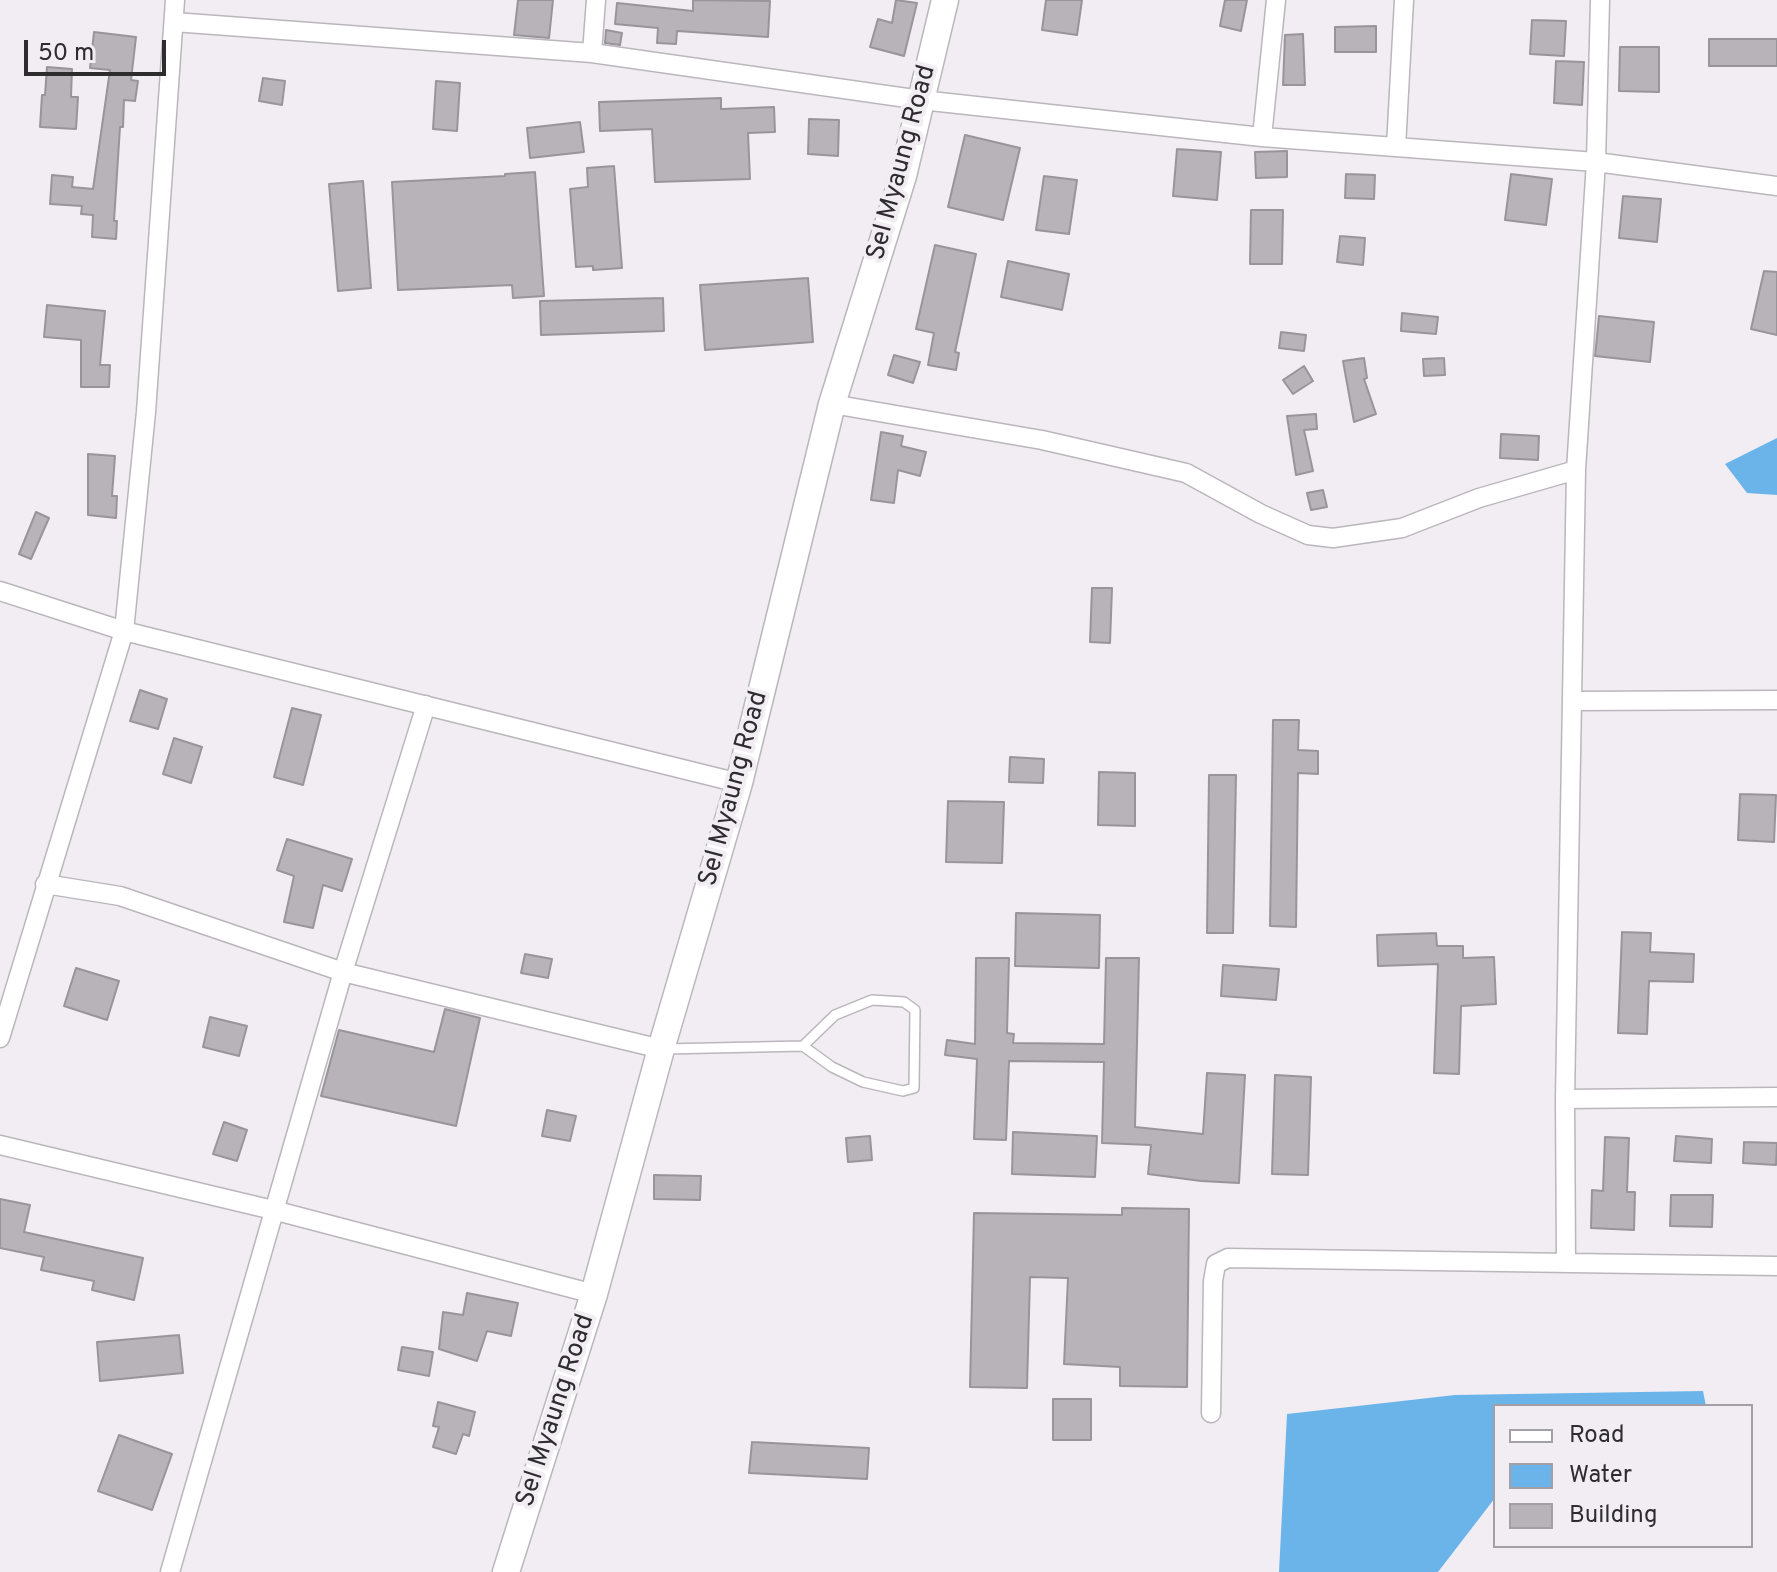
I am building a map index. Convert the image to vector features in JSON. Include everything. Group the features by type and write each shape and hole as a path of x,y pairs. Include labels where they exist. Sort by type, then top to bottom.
{"main road":[{"name":"Sel Myaung Road","path":"506,1572 594,1294 661,1049 739,783 832,404 903,176 945,0"}],"street":[{"path":"0,1038 124,631 146,412 175,0"},
{"path":"592,53 596,0"},
{"path":"1262,137 1276,0"},
{"path":"1396,147 1404,0"},
{"path":"1566,1261 1565,1099 1576,470 1596,162 1600,0"},
{"path":"174,22 592,53 921,100 1262,137 1596,162 1777,186"},
{"path":"832,404 1042,440 1186,473 1261,514 1308,535 1333,538 1402,528 1479,498 1576,470"},
{"path":"0,591 124,631 739,783"},
{"path":"1573,701 1777,700"},
{"path":"170,1572 343,972 426,705"},
{"path":"45,884 120,896 343,972 661,1049"},
{"path":"1565,1099 1777,1097"},
{"path":"0,1145 273,1210 594,1294"},
{"path":"1211,1413 1213,1281 1216,1264 1228,1258 1777,1266"}],"lane":[{"path":"661,1049 803,1046 832,1067 863,1082 903,1091 914,1088 915,1010 904,1002 872,1000 835,1015 803,1046"}],"water":[{"path":"1777,438 1777,495 1747,493 1725,464"},
{"path":"1703,1391 1706,1404 1493,1404 1493,1501 1438,1572 1279,1572 1287,1414 1455,1395"}],"building":[{"path":"518,0 553,0 549,38 514,35"},
{"path":"693,0 770,1 768,37 677,31 676,44 657,43 658,28 615,24 617,3 693,11"},
{"path":"896,0 917,3 904,56 870,47 878,19 892,23"},
{"path":"1046,0 1082,0 1077,35 1042,30"},
{"path":"1225,0 1247,0 1241,31 1220,26"},
{"path":"1532,20 1566,21 1564,56 1530,54"},
{"path":"1376,26 1376,52 1335,52 1335,27"},
{"path":"606,30 622,33 620,45 605,43"},
{"path":"94,32 136,37 131,80 138,81 135,101 124,100 123,127 120,127 114,221 117,221 116,239 92,237 93,215 81,214 82,206 50,204 52,175 73,177 72,187 93,189 110,70 90,68"},
{"path":"1303,34 1305,85 1283,85 1285,35"},
{"path":"1709,39 1777,39 1777,66 1709,66"},
{"path":"1620,47 1659,47 1659,92 1619,91"},
{"path":"1556,61 1584,62 1582,105 1554,103"},
{"path":"47,67 72,69 71,97 78,97 76,129 40,127"},
{"path":"263,78 285,81 282,105 259,101"},
{"path":"436,81 460,83 457,131 433,129"},
{"path":"721,98 721,109 774,107 775,132 748,133 750,179 655,182 652,129 600,131 599,102"},
{"path":"809,119 839,120 838,156 808,154"},
{"path":"580,122 584,152 530,158 527,128"},
{"path":"965,135 1020,148 1003,220 948,207"},
{"path":"1177,149 1221,152 1217,200 1173,196"},
{"path":"1287,151 1287,177 1256,178 1255,152"},
{"path":"614,166 622,268 593,270 593,266 576,267 570,189 588,187 587,168"},
{"path":"535,172 544,296 513,298 512,285 398,290 392,182"},
{"path":"1346,174 1375,175 1374,199 1345,198"},
{"path":"1511,174 1552,179 1546,225 1505,220"},
{"path":"1044,176 1077,180 1069,234 1036,230"},
{"path":"363,181 371,288 338,291 329,184"},
{"path":"1623,196 1661,199 1657,242 1619,238"},
{"path":"1251,210 1283,210 1282,264 1250,264"},
{"path":"1340,236 1365,238 1363,265 1337,262"},
{"path":"935,245 976,254 955,352 959,353 956,370 928,365 934,333 916,329"},
{"path":"1008,261 1069,274 1062,310 1001,297"},
{"path":"1764,271 1777,272 1777,335 1751,329"},
{"path":"808,278 813,342 705,350 700,285"},
{"path":"663,298 664,331 541,335 540,301"},
{"path":"47,305 105,311 100,365 110,365 109,387 81,387 81,340 44,337"},
{"path":"1402,313 1438,317 1436,334 1401,331"},
{"path":"1599,316 1654,322 1650,362 1595,356"},
{"path":"1281,332 1306,335 1304,351 1279,348"},
{"path":"894,355 920,362 913,383 888,375"},
{"path":"1364,358 1367,378 1364,379 1376,414 1354,422 1343,361"},
{"path":"1444,358 1445,375 1424,376 1423,359"},
{"path":"1304,366 1313,381 1293,394 1283,380"},
{"path":"1316,414 1317,429 1304,430 1313,471 1296,475 1287,416"},
{"path":"881,432 903,436 901,446 926,452 920,476 898,470 894,503 871,500"},
{"path":"1501,434 1539,436 1538,460 1500,458"},
{"path":"88,454 115,456 112,496 117,496 116,518 88,515"},
{"path":"1323,490 1327,507 1311,510 1307,493"},
{"path":"36,512 49,518 31,559 19,554"},
{"path":"1092,588 1112,588 1110,643 1090,642"},
{"path":"140,690 167,699 158,729 130,721"},
{"path":"292,708 321,715 303,785 274,777"},
{"path":"1273,720 1299,720 1298,750 1318,751 1318,774 1298,773 1296,927 1270,926"},
{"path":"174,738 202,747 191,783 163,774"},
{"path":"1010,757 1044,759 1043,783 1009,782"},
{"path":"1099,772 1135,773 1135,826 1098,825"},
{"path":"1209,775 1236,775 1233,933 1207,933"},
{"path":"1740,794 1776,795 1774,842 1738,840"},
{"path":"948,801 1004,802 1002,863 946,862"},
{"path":"287,839 352,859 342,891 323,885 313,928 284,922 294,876 277,870"},
{"path":"1016,913 1100,915 1099,968 1015,966"},
{"path":"1622,932 1651,933 1650,952 1694,954 1693,982 1649,981 1647,1034 1618,1033"},
{"path":"1436,933 1437,946 1463,946 1463,958 1494,957 1496,1004 1461,1006 1459,1074 1434,1073 1438,964 1378,966 1377,935"},
{"path":"525,954 552,959 548,978 521,973"},
{"path":"976,958 1009,958 1007,1033 1014,1034 1013,1043 1104,1044 1106,958 1139,958 1135,1127 1203,1134 1207,1073 1245,1075 1239,1183 1148,1174 1151,1145 1102,1143 1104,1062 1009,1061 1006,1140 974,1139 977,1059 945,1055 947,1040 975,1044"},
{"path":"1223,965 1279,969 1276,1000 1221,996"},
{"path":"76,968 119,981 107,1020 64,1006"},
{"path":"445,1009 480,1018 456,1126 321,1096 339,1030 434,1052"},
{"path":"210,1017 247,1026 239,1056 203,1047"},
{"path":"1275,1075 1311,1077 1308,1175 1272,1174"},
{"path":"547,1110 576,1116 570,1141 542,1136"},
{"path":"224,1122 247,1130 237,1161 213,1154"},
{"path":"1013,1132 1097,1136 1095,1177 1012,1174"},
{"path":"870,1136 872,1160 848,1162 846,1138"},
{"path":"1676,1136 1712,1139 1711,1163 1674,1161"},
{"path":"1605,1137 1629,1138 1627,1192 1635,1192 1634,1230 1591,1228 1592,1190 1603,1191"},
{"path":"1744,1142 1777,1143 1776,1165 1743,1163"},
{"path":"654,1175 701,1176 700,1200 654,1199"},
{"path":"1671,1195 1713,1195 1712,1227 1670,1226"},
{"path":"0,1199 30,1205 24,1232 143,1258 134,1300 92,1290 94,1281 41,1270 44,1257 0,1248"},
{"path":"1122,1208 1189,1209 1187,1387 1120,1386 1120,1367 1064,1364 1068,1278 1030,1277 1027,1388 970,1387 974,1213 1122,1215"},
{"path":"467,1293 518,1303 511,1336 487,1331 477,1361 439,1349 443,1312 463,1315"},
{"path":"179,1335 183,1373 100,1381 97,1342"},
{"path":"402,1347 433,1352 429,1376 398,1370"},
{"path":"1053,1399 1091,1399 1091,1440 1053,1440"},
{"path":"438,1402 475,1412 469,1436 463,1434 456,1454 433,1447 439,1427 433,1426"},
{"path":"119,1435 172,1454 152,1510 98,1491"},
{"path":"752,1442 869,1448 867,1479 749,1473"}]}
